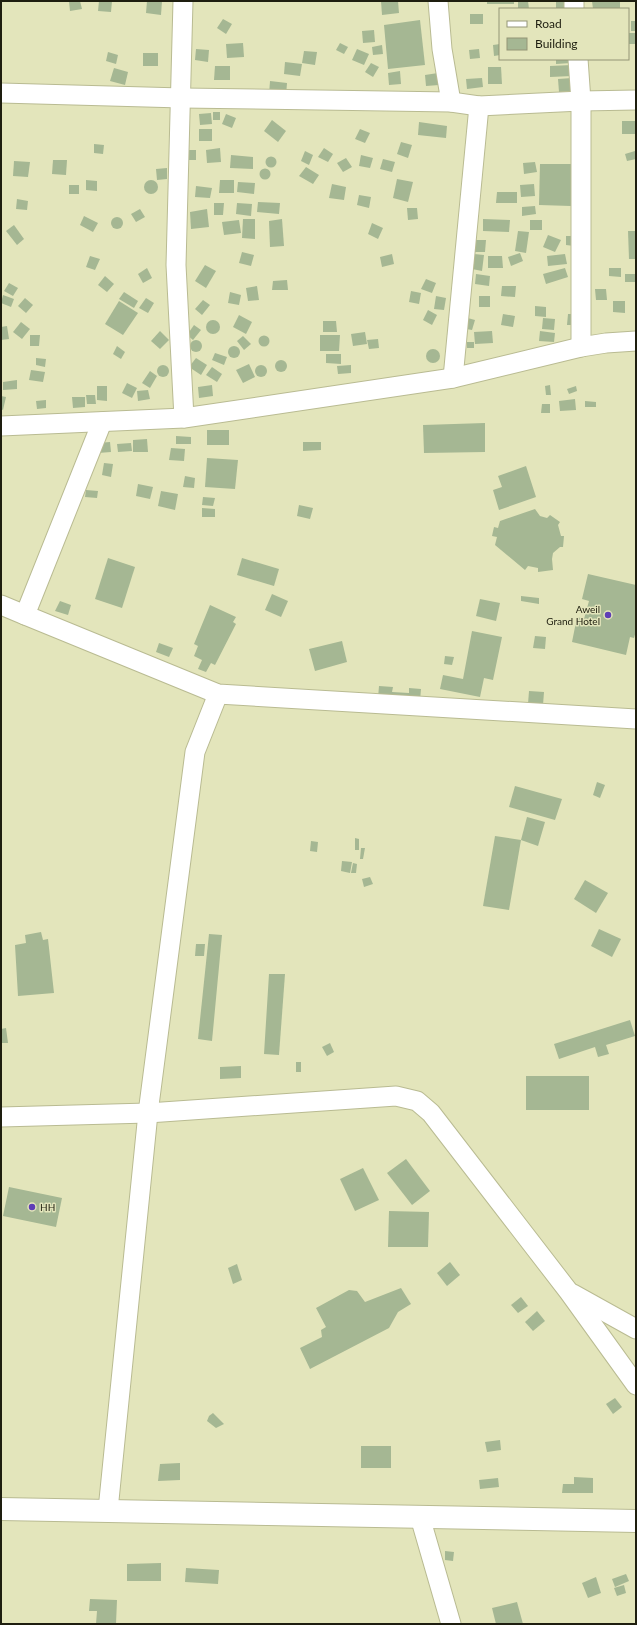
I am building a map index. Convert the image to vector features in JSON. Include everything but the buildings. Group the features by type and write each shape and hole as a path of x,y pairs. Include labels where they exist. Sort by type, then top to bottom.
{"street":[{"path":"183,1 182,98 176,265 184,418"},
{"path":"438,1 442,49 451,102"},
{"path":"578,60 581,101 581,347"},
{"path":"1,93 182,98 451,102 479,106 636,100"},
{"path":"453,378 479,106"},
{"path":"1,426 184,418 453,378 581,347 606,343 636,341"},
{"path":"25,615 102,422"},
{"path":"1,605 218,694 636,720"},
{"path":"108,1510 148,1113 195,752 218,694"},
{"path":"1,1117 148,1113 396,1096 417,1101 431,1113 569,1292 636,1385"},
{"path":"569,1292 636,1329"},
{"path":"1,1509 636,1521"},
{"path":"420,1517 451,1624"}],"place":[{"name":"Aweil Grand Hotel","path":"608,615"},
{"name":"HH","path":"32,1207"}]}
